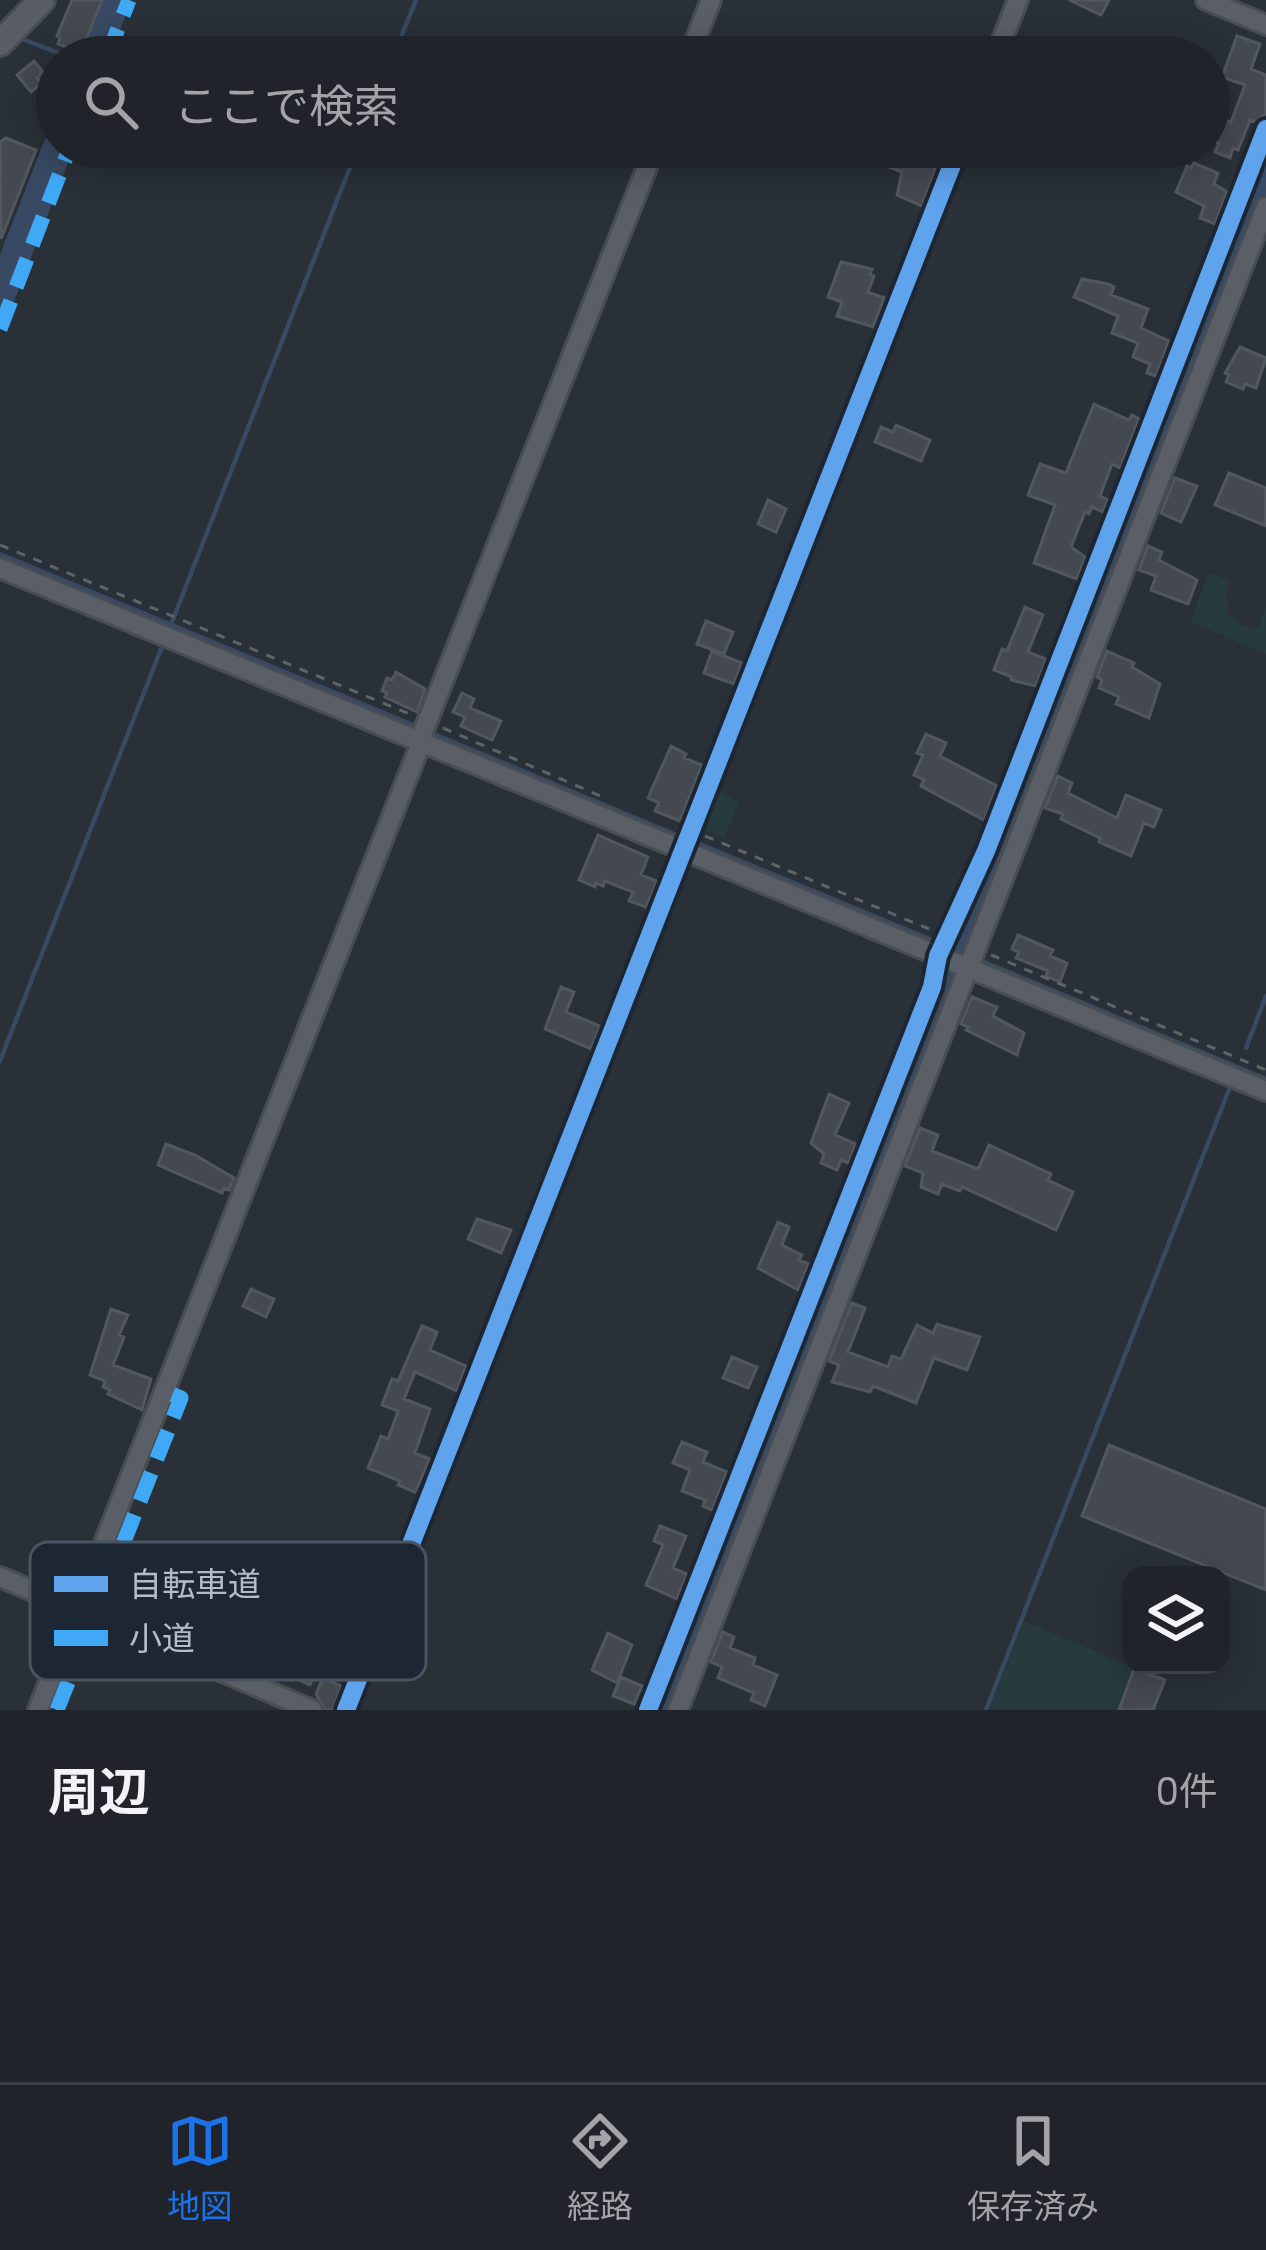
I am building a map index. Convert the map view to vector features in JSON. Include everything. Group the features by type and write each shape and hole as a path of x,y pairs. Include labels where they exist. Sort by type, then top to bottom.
{"street":[{"path":"8,35 41,0"},
{"path":"697,36 711,0"},
{"path":"1003,36 1018,0"},
{"path":"1206,0 1266,25"},
{"path":"648,1710 1266,129"},
{"path":"110,1542 647,168"},
{"path":"412,1542 950,168"},
{"path":"679,1710 1266,207"},
{"path":"0,568 426,732 689,840 1266,1091"},
{"path":"0,1577 30,1590"},
{"path":"38,1710 52,1680"},
{"path":"242,1680 312,1710"},
{"path":"346,1710 358,1680"}],"path":[{"path":"0,545 177,618 426,732 603,797"},
{"path":"689,840 943,948"},
{"path":"973,961 1266,1070"}],"green space":[{"path":"1208,572 1231,581 1228,613 1242,626 1258,628 1266,607 1266,654 1191,622"},
{"path":"719,792 739,801 724,838 703,829"},
{"path":"1024,1621 1122,1662 1122,1674 1133,1674 1118,1710 989,1710"}],"building":[{"path":"72,0 102,0 87,36 57,36"},
{"path":"1069,0 1109,0 1101,15"},
{"path":"1237,36 1260,44 1251,69 1266,75 1266,114 1255,122 1250,120 1230,158 1230,122 1245,85 1230,80 1230,55"},
{"path":"34,61 36,88 31,92 17,75"},
{"path":"6,138 36,150 1,239 0,142"},
{"path":"892,168 936,168 922,206 897,195 902,172"},
{"path":"1186,168 1206,168 1218,173 1214,184 1227,192 1215,224 1200,218 1204,206 1176,192"},
{"path":"841,262 872,269 868,292 884,298 873,327 837,316 842,302 828,297"},
{"path":"1082,279 1108,284 1114,287 1111,295 1148,309 1141,328 1169,341 1156,376 1147,373 1150,364 1133,357 1138,343 1112,333 1118,316 1074,297"},
{"path":"1240,347 1266,358 1256,388 1226,382 1229,375 1225,373"},
{"path":"1094,404 1129,420 1132,415 1139,419 1120,468 1112,464 1100,496 1108,500 1103,512 1092,507 1089,514 1085,512 1071,547 1085,557 1077,579 1034,563 1055,505 1028,495 1040,464 1066,473"},
{"path":"896,425 930,440 921,461 875,442 881,427 893,432"},
{"path":"1229,473 1266,488 1266,526 1215,505"},
{"path":"1175,478 1197,486 1181,522 1161,513"},
{"path":"768,500 786,509 776,532 758,524"},
{"path":"1148,546 1162,552 1159,560 1197,580 1188,604 1151,590 1156,576 1139,570"},
{"path":"1025,607 1043,615 1028,652 1046,659 1036,686 994,670"},
{"path":"706,621 733,632 724,654 697,644"},
{"path":"712,651 742,663 734,684 704,673"},
{"path":"1107,651 1134,663 1132,667 1160,684 1149,718 1116,704 1119,697 1099,688 1102,680 1097,677"},
{"path":"396,672 425,689 417,712 385,697 382,691 387,678 392,680"},
{"path":"462,693 474,699 470,708 501,721 492,740 461,726 465,717 453,712"},
{"path":"926,734 946,743 940,756 997,786 984,820 921,786 924,780 914,775"},
{"path":"671,746 702,765 680,821 655,811 659,803 648,798"},
{"path":"1058,776 1072,783 1068,793 1117,818 1126,795 1161,810 1154,827 1144,823 1131,856 1099,842 1100,838 1061,819 1063,814 1045,808"},
{"path":"598,835 648,857 641,875 657,881 646,907 629,901 633,892 605,881 595,887 579,880"},
{"path":"1018,935 1053,950 1050,956 1067,963 1060,982 1046,976 1048,971 1016,958 1019,952 1012,949"},
{"path":"561,987 574,992 566,1012 600,1026 591,1049 545,1029"},
{"path":"972,997 997,1007 993,1016 1024,1033 1017,1055 961,1024"},
{"path":"829,1094 849,1103 835,1135 856,1144 848,1163 841,1160 837,1170 821,1163 824,1154 811,1143"},
{"path":"920,1128 938,1135 932,1151 978,1169 989,1145 1051,1174 1048,1180 1073,1192 1056,1230 962,1187 960,1191 942,1184 938,1194 921,1187 923,1173 905,1166"},
{"path":"166,1144 234,1178 229,1190 224,1188 222,1193 158,1165"},
{"path":"477,1219 511,1230 501,1253 468,1239"},
{"path":"778,1222 789,1227 782,1245 809,1264 798,1290 758,1268"},
{"path":"251,1289 274,1299 266,1317 243,1306"},
{"path":"852,1303 865,1308 848,1352 888,1367 892,1356 901,1359 917,1325 933,1333 937,1324 980,1337 967,1370 934,1358 916,1403 873,1386 870,1392 832,1382 839,1365 829,1361"},
{"path":"111,1309 128,1315 113,1365 151,1379 142,1410 108,1394 105,1381 90,1375"},
{"path":"422,1326 437,1332 430,1350 466,1366 457,1391 415,1372 404,1399 430,1409 415,1453 430,1459 415,1492 368,1468 381,1436 388,1439 398,1411 382,1405"},
{"path":"732,1357 757,1367 748,1388 723,1378"},
{"path":"682,1442 707,1452 703,1462 727,1472 712,1510 703,1506 705,1500 682,1491 690,1470 673,1463"},
{"path":"1109,1445 1266,1509 1266,1590 1230,1576 1230,1566 1206,1566 1082,1516"},
{"path":"660,1526 686,1536 673,1568 687,1574 677,1599 646,1585 663,1545 654,1541"},
{"path":"723,1632 734,1637 730,1648 755,1658 753,1665 777,1675 765,1706 751,1700 754,1693 718,1678 722,1667 711,1662"},
{"path":"608,1633 632,1645 617,1683 592,1670"},
{"path":"1132,1674 1165,1680 1153,1710 1119,1710"},
{"path":"621,1677 642,1686 634,1704 613,1696"},
{"path":"322,1680 341,1686 333,1710 325,1710 316,1694"}],"waterway":[{"path":"101,36 116,0"},
{"path":"401,36 416,0"},
{"path":"707,36 721,0"},
{"path":"17,37 36,44"},
{"path":"0,296 50,168"},
{"path":"170,627 350,168"},
{"path":"661,1710 1266,170"},
{"path":"0,554 418,727"},
{"path":"433,733 492,582"},
{"path":"0,1061 163,644"},
{"path":"429,732 684,838"},
{"path":"115,1542 423,764"},
{"path":"695,842 939,943"},
{"path":"977,959 1266,1079"},
{"path":"1246,1048 1266,996"},
{"path":"986,1710 1230,1087"},
{"path":"48,1710 60,1680"}],"marked path":[{"path":"115,36 129,0"},
{"path":"0,329 62,168"},
{"path":"124,1542 181,1398 164,1391"},
{"path":"57,1710 69,1680"}],"cycle path":[{"path":"648,1710 932,987 938,956 986,851 1266,129"},
{"path":"412,1542 951,168"},
{"path":"346,1710 358,1680"}]}
